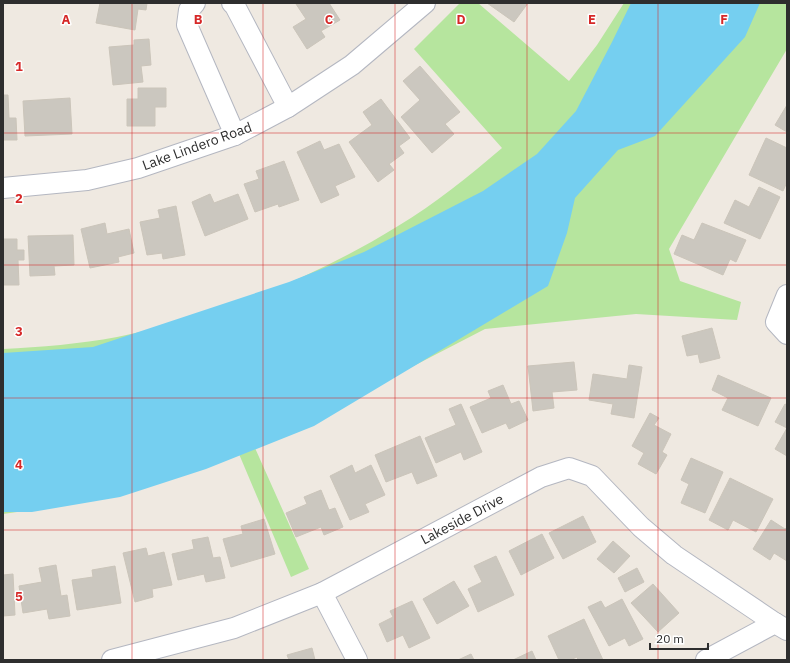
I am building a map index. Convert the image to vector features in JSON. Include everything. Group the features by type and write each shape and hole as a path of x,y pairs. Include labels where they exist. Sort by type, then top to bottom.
{"street":[{"path":"195,3 189,10 187,25 235,135"},
{"path":"232,3 235,6 288,107"},
{"name":"Lake Lindero Road","path":"3,188 87,180 138,168 235,135 288,107 352,65 425,3"},
{"path":"787,295 776,322 787,334"},
{"name":"Lakeside Drive","path":"112,660 234,628 322,593 541,477 569,468 592,476 641,528 674,555 781,627"},
{"path":"322,593 358,660"},
{"path":"706,660 781,627"}],"green space":[{"path":"460,3 478,3 569,81 597,45 624,3 787,3 787,49 669,249 680,281 741,302 737,320 636,314 485,329 255,448 309,569 291,577 239,454 66,505 3,514 3,349 89,342 117,337 190,319 263,294 332,263 398,226 438,199 502,148 414,49"}],"water":[{"path":"631,3 760,3 745,37 655,136 618,150 575,198 567,233 548,286 314,426 206,469 120,497 32,512 3,512 3,353 93,347 289,282 364,252 483,191 537,154 576,111"}],"building":[{"path":"100,3 147,3 146,10 138,9 135,30 96,23"},
{"path":"329,3 340,20 321,31 325,37 307,49 293,27 306,19 296,4"},
{"path":"487,3 528,3 514,22"},
{"path":"149,39 151,65 141,66 143,82 113,85 109,47 134,45 134,40"},
{"path":"420,66 460,112 445,124 454,134 432,153 401,117 420,100 403,81"},
{"path":"138,88 166,88 166,107 155,107 155,126 127,126 127,99 138,99"},
{"path":"3,95 8,95 9,118 16,118 17,140 3,140"},
{"path":"70,98 72,134 25,136 23,101"},
{"path":"381,99 410,138 399,146 404,153 389,164 394,170 378,182 349,142 372,125 363,112"},
{"path":"787,105 787,132 775,125"},
{"path":"766,138 787,148 787,182 783,191 749,175"},
{"path":"320,141 324,150 339,144 355,177 335,186 339,195 321,203 297,152"},
{"path":"284,161 299,200 279,207 278,204 255,212 244,184 259,179 256,171"},
{"path":"759,187 780,197 760,239 724,223 735,200 749,207"},
{"path":"210,194 214,203 238,194 248,219 205,236 192,202"},
{"path":"176,206 185,255 163,259 162,253 147,255 140,222 160,218 158,210"},
{"path":"105,223 107,234 129,229 134,253 118,257 119,262 90,268 81,229"},
{"path":"702,223 746,240 736,262 730,259 723,275 674,254 682,235 694,240"},
{"path":"73,235 74,265 54,266 55,275 30,276 28,236"},
{"path":"3,239 17,239 17,250 24,250 24,260 18,260 19,285 3,285"},
{"path":"712,328 720,358 700,363 698,354 687,356 682,336"},
{"path":"574,362 577,390 552,392 554,408 533,411 528,366"},
{"path":"629,365 642,367 634,418 611,414 613,404 589,400 593,374 627,379"},
{"path":"718,375 771,398 758,426 722,410 728,398 712,390"},
{"path":"503,385 511,404 519,401 528,420 509,429 506,423 482,433 470,407 491,398 488,391"},
{"path":"461,404 482,452 464,460 461,452 436,463 425,438 456,425 449,409"},
{"path":"785,404 787,405 787,428 775,422"},
{"path":"650,413 659,418 654,425 671,434 662,452 667,455 656,474 638,464 644,453 632,446"},
{"path":"787,428 787,456 775,449"},
{"path":"420,436 437,476 417,484 412,472 386,482 375,455"},
{"path":"691,458 723,472 705,513 681,503 689,484 681,480"},
{"path":"352,465 355,473 371,465 385,495 365,504 369,512 350,520 330,476"},
{"path":"730,478 773,499 756,532 733,520 728,530 709,520"},
{"path":"321,490 329,510 335,508 343,527 324,535 321,527 296,537 286,513 307,504 304,497"},
{"path":"583,516 596,542 563,559 549,533"},
{"path":"264,519 275,554 231,567 223,539 243,534 241,526"},
{"path":"771,520 785,529 787,527 787,561 774,553 770,560 753,549"},
{"path":"542,534 554,558 521,575 509,551"},
{"path":"208,537 213,558 220,557 225,578 206,582 204,574 178,580 172,554 194,549 192,540"},
{"path":"613,541 630,556 614,573 597,559"},
{"path":"146,548 148,556 164,552 172,585 152,589 153,597 135,602 123,553"},
{"path":"496,556 514,595 478,612 468,589 482,582 474,566"},
{"path":"56,565 61,596 67,595 70,616 49,619 47,609 23,613 19,586 42,582 39,568"},
{"path":"115,566 121,603 77,610 72,580 93,577 92,570"},
{"path":"637,568 644,582 625,592 618,578"},
{"path":"13,574 15,615 3,616 3,575"},
{"path":"454,581 469,606 437,624 423,599"},
{"path":"653,584 679,613 658,632 631,603"},
{"path":"622,599 643,639 629,646 625,638 609,646 588,607 601,601 605,608"},
{"path":"412,601 430,638 409,648 403,635 387,642 379,624 393,617 390,611"},
{"path":"584,619 603,660 578,660 577,657 570,660 559,660 548,636"},
{"path":"312,648 315,660 289,660 287,655"},
{"path":"532,651 536,660 513,660"},
{"path":"471,654 474,660 458,660"}]}
